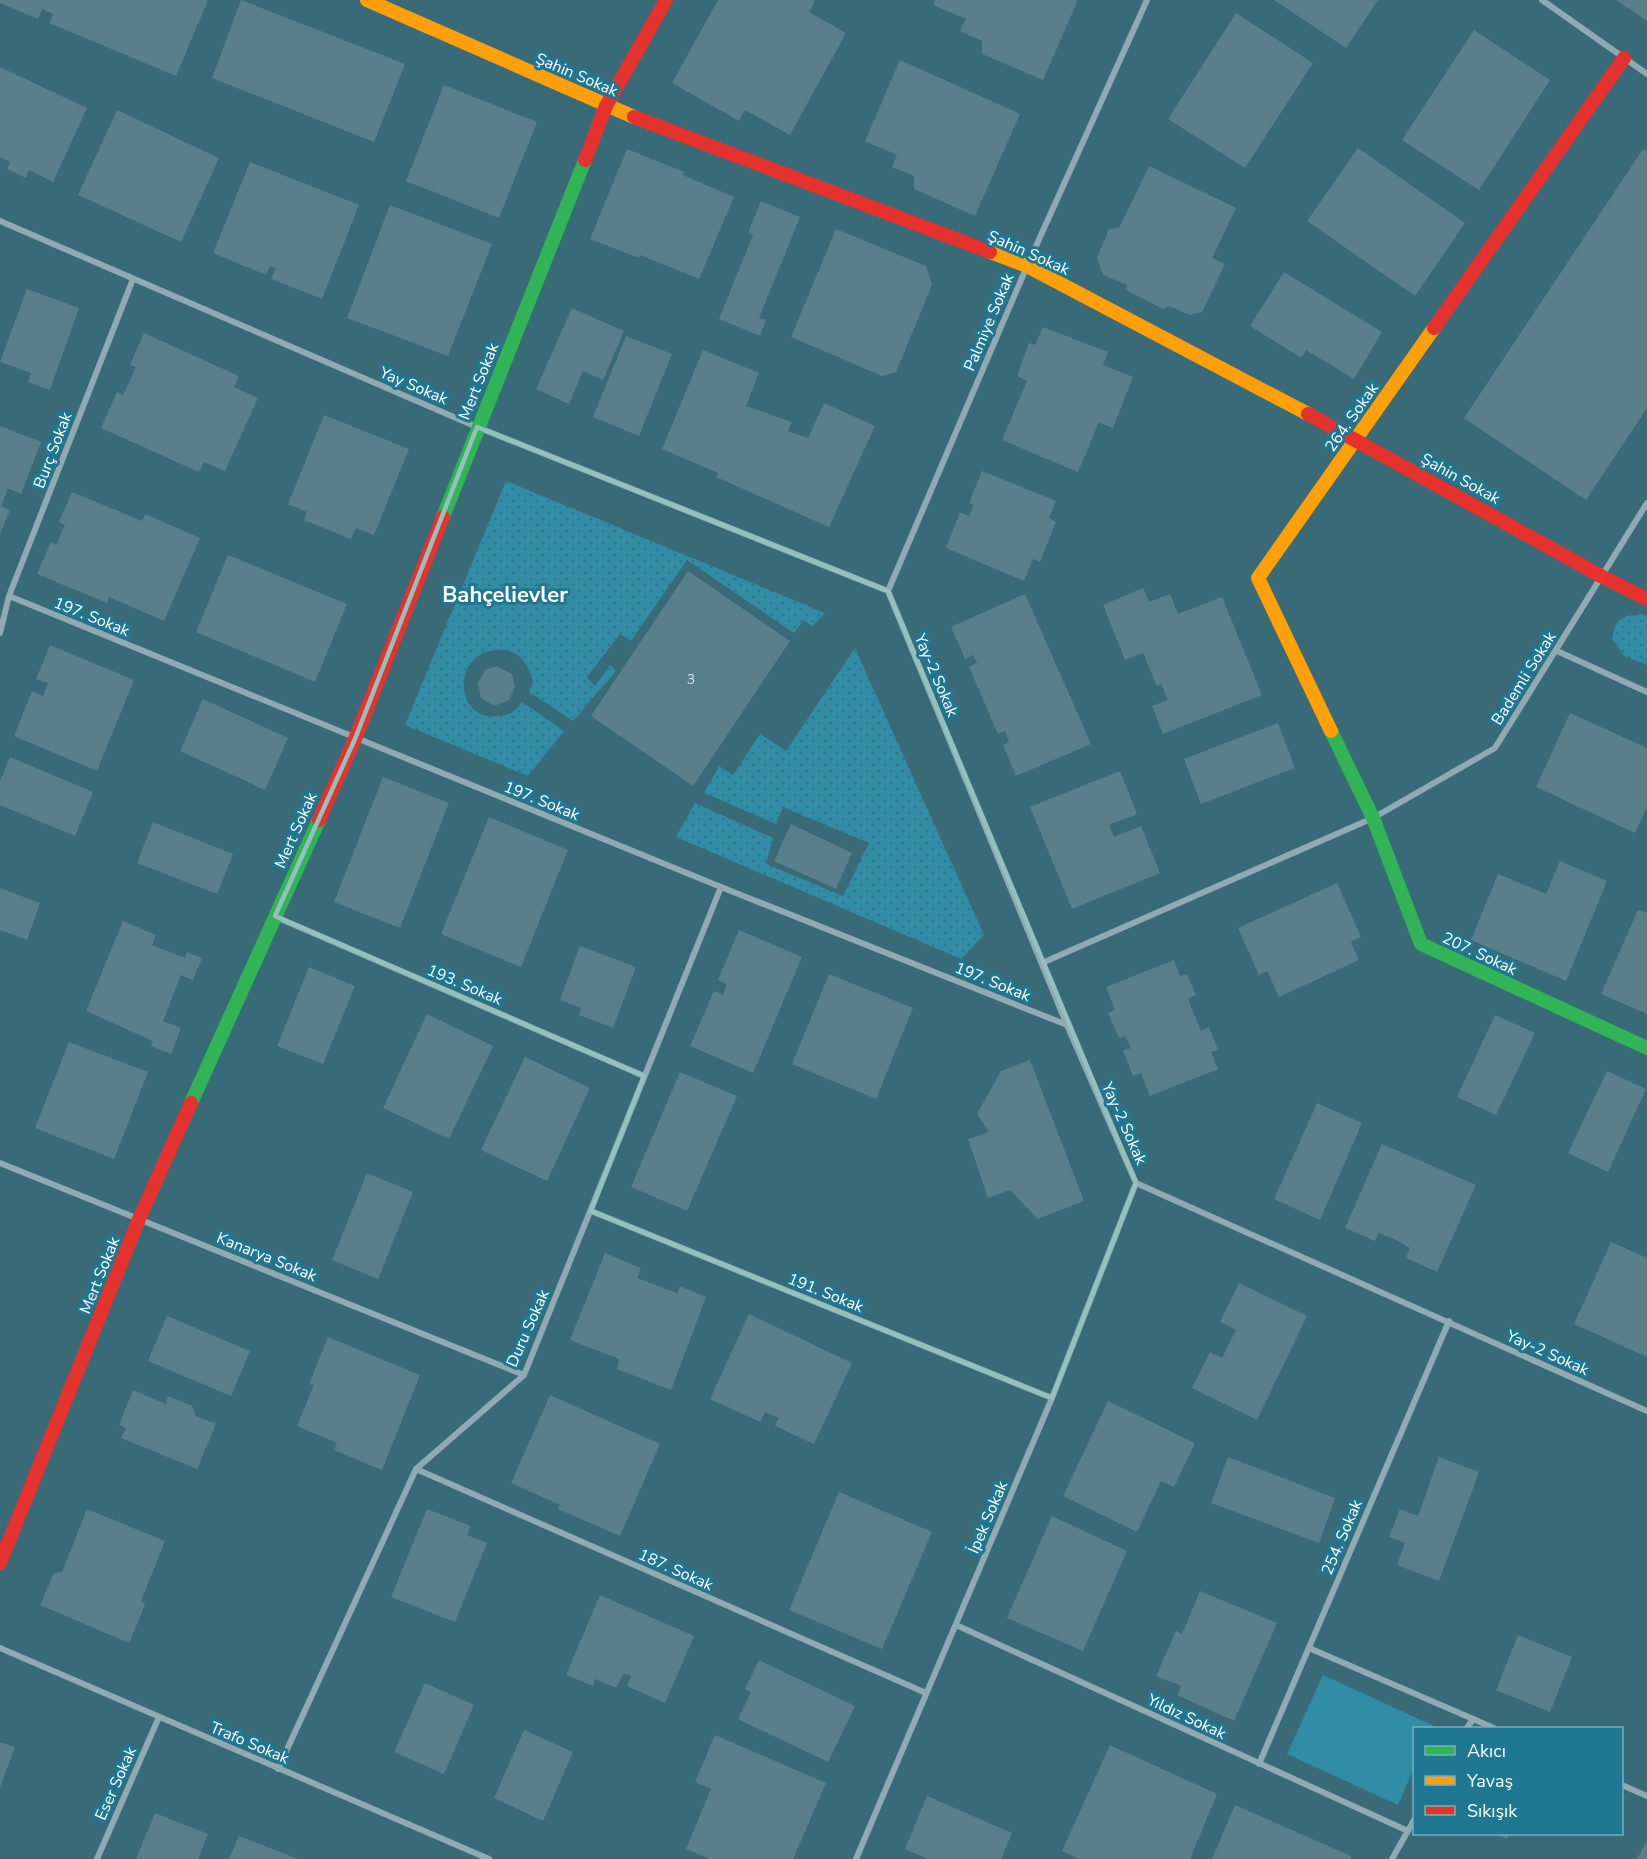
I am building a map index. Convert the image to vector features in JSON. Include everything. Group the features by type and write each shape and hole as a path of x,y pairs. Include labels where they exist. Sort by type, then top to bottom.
{"street":[{"name":"Şahin Sokak","path":"367,0 606,105 1027,266 1356,439 1601,576 1647,599"},
{"name":"Mert Sokak","path":"0,1563 139,1219 355,739 606,105 666,0"},
{"name":"Palmiye Sokak","path":"888,591 1027,266 1147,0"},
{"path":"1542,0 1647,74"},
{"name":"264. Sokak","path":"1373,818 1258,578 1624,58"},
{"name":"Yay Sokak","path":"0,222 477,427 888,591"},
{"name":"Burç Sokak","path":"0,633 9,596 133,279"},
{"name":"Bademli Sokak","path":"1042,963 1373,818 1495,748 1647,503"},
{"name":"Yay-2 Sokak","path":"888,591 1067,1025 1136,1182 1647,1411"},
{"name":"197. Sokak","path":"9,596 355,739 1067,1025"},
{"path":"1557,651 1647,692"},
{"name":"207. Sokak","path":"1373,818 1421,944 1647,1048"},
{"name":"Duru Sokak","path":"278,1768 416,1469 524,1375 721,887"},
{"name":"193. Sokak","path":"275,916 644,1076"},
{"name":"Kanarya Sokak","path":"0,1163 524,1375"},
{"name":"İpek Sokak","path":"856,1859 1052,1398 1136,1182"},
{"name":"191. Sokak","path":"591,1211 1052,1398"},
{"name":"254. Sokak","path":"1259,1764 1449,1321"},
{"name":"187. Sokak","path":"416,1469 926,1693"},
{"name":"Yıldız Sokak","path":"956,1625 1408,1831"},
{"name":"Trafo Sokak","path":"0,1648 489,1859"},
{"path":"1309,1648 1492,1727"},
{"name":"Eser Sokak","path":"97,1859 159,1717"},
{"path":"1468,1727 1473,1719"},
{"path":"1623,1785 1647,1796"},
{"path":"1392,1859 1413,1822"},
{"path":"467,1859 470,1851"}],"highlighted area":[{"path":"477,427 888,591 1136,1183 1052,1398 591,1211 644,1076 275,916 355,739"}],"shaded area":[{"path":"506,481 825,613 812,627 804,620 794,633 687,560 631,641 620,634 587,677 595,686 610,665 616,671 573,721 529,692 533,682 527,666 520,657 504,650 486,652 474,660 466,671 464,684 466,698 473,708 484,715 500,716 513,712 522,702 564,731 528,776 405,725"},
{"path":"1642,614 1647,616 1647,665 1624,656 1612,639 1615,627 1621,619"},
{"path":"855,648 984,935 961,959 676,837 695,803 773,838 766,864 843,896 869,843 783,807 776,824 704,793 719,766 733,775 760,734 786,751"},
{"path":"1323,1675 1434,1726 1413,1727 1413,1770 1398,1805 1287,1754"}],"building":[{"path":"0,0 208,0 176,76 49,23 53,14 42,9 38,19 0,3"},
{"path":"241,0 405,64 374,142 212,78"},
{"path":"718,0 812,0 815,1 809,12 846,33 790,135 745,110 739,121 672,83"},
{"path":"935,0 1078,0 1043,80 982,54 982,41 960,31 966,19 933,5"},
{"path":"1274,0 1378,0 1346,48"},
{"path":"1616,0 1647,0 1647,21"},
{"path":"1236,13 1313,63 1245,168 1168,119"},
{"path":"1474,30 1550,80 1479,190 1402,140"},
{"path":"900,60 1020,114 975,216 914,189 914,176 892,167 897,155 865,141"},
{"path":"0,67 87,108 53,182 29,170 26,178 7,169 10,162 0,157"},
{"path":"444,85 537,122 499,218 406,181"},
{"path":"117,110 219,158 181,242 78,195"},
{"path":"1358,148 1465,223 1415,296 1307,221"},
{"path":"627,149 684,172 683,175 734,197 699,279 640,255 639,258 590,239"},
{"path":"1643,149 1647,152 1647,408 1586,500 1464,418"},
{"path":"250,162 359,205 322,299 271,279 276,268 270,266 266,275 213,253"},
{"path":"1149,166 1236,208 1212,258 1225,264 1202,312 1190,315 1169,306 1163,309 1126,290 1127,285 1103,275 1097,258 1109,229 1119,228"},
{"path":"761,201 800,217 759,318 766,320 760,336 719,319 753,235 748,233"},
{"path":"390,205 492,244 448,356 347,318"},
{"path":"836,229 926,266 932,285 896,372 882,376 791,337"},
{"path":"1284,272 1382,332 1354,379 1306,350 1301,358 1250,326"},
{"path":"27,289 79,308 50,390 28,382 31,373 0,362"},
{"path":"572,308 624,331 603,380 583,371 569,404 536,389"},
{"path":"1043,327 1108,352 1103,365 1133,377 1113,428 1099,422 1078,472 1002,440 1027,381 1017,376 1029,343 1035,345"},
{"path":"144,333 239,376 234,387 258,398 225,471 204,462 199,472 101,428 117,392 123,395 136,367 130,365"},
{"path":"626,336 672,354 639,436 593,417"},
{"path":"703,350 759,373 746,406 792,422 788,431 808,438 824,403 875,426 829,527 716,477 718,473 662,449"},
{"path":"324,415 409,449 374,535 356,528 351,539 304,520 307,512 288,504"},
{"path":"0,426 41,442 21,494 8,488 1,506 10,510 0,534"},
{"path":"982,471 1056,501 1049,518 1056,522 1040,562 1033,559 1024,581 946,548 960,512 969,516 974,505 969,503"},
{"path":"72,492 142,521 145,514 200,538 164,621 109,597 107,603 37,574 51,542 56,545 65,525 59,522"},
{"path":"228,555 347,604 315,682 196,632"},
{"path":"688,571 790,641 693,786 591,716"},
{"path":"1143,588 1149,602 1170,594 1178,614 1222,597 1262,695 1163,734 1152,706 1168,700 1161,684 1157,686 1143,653 1125,660 1103,605"},
{"path":"1025,594 1091,744 1016,776 1003,745 1009,742 1005,731 998,734 969,667 977,663 973,655 965,659 951,627"},
{"path":"50,645 134,680 97,771 14,736 32,691 43,696 48,683 36,679"},
{"path":"497,666 512,674 515,687 509,700 494,706 481,698 478,683 485,670"},
{"path":"203,699 288,738 265,790 180,751"},
{"path":"1570,713 1647,748 1647,807 1635,833 1536,787"},
{"path":"1278,723 1295,768 1201,804 1184,759"},
{"path":"10,757 93,792 75,836 0,805 0,781"},
{"path":"1120,771 1137,814 1109,825 1114,837 1141,826 1160,873 1072,909 1030,807"},
{"path":"383,777 449,803 400,928 334,902"},
{"path":"489,817 568,850 521,967 441,934"},
{"path":"153,822 233,854 217,894 137,863"},
{"path":"791,824 852,853 836,889 774,861"},
{"path":"1560,861 1607,881 1566,981 1471,940 1498,874 1546,894"},
{"path":"1337,883 1361,937 1351,942 1359,960 1279,997 1267,971 1259,975 1238,928"},
{"path":"0,888 40,903 27,940 0,930"},
{"path":"1638,910 1647,913 1647,1014 1601,994"},
{"path":"123,921 156,935 152,945 185,958 187,952 202,958 193,980 181,975 163,1021 181,1028 171,1054 151,1046 153,1041 86,1011"},
{"path":"739,930 802,957 753,1073 690,1046 714,991 723,995 727,984 718,980"},
{"path":"580,946 636,967 613,1028 579,1015 581,1008 560,1000"},
{"path":"1174,960 1180,976 1187,974 1196,995 1188,999 1201,1031 1209,1027 1218,1050 1211,1052 1218,1069 1150,1096 1141,1073 1133,1076 1123,1051 1131,1048 1125,1036 1119,1038 1108,1013 1115,1010 1106,987"},
{"path":"309,967 355,986 323,1064 277,1046"},
{"path":"829,974 913,1008 876,1099 792,1064"},
{"path":"427,1014 493,1046 449,1139 383,1108"},
{"path":"1495,1015 1535,1033 1496,1115 1457,1097"},
{"path":"69,1042 148,1072 114,1159 35,1128"},
{"path":"525,1057 590,1088 547,1181 481,1150"},
{"path":"1030,1060 1084,1201 1038,1219 1010,1190 988,1198 968,1139 989,1132 977,1114 1001,1071"},
{"path":"1607,1071 1646,1089 1608,1172 1568,1153"},
{"path":"680,1072 737,1096 687,1211 631,1187"},
{"path":"1317,1103 1362,1123 1320,1220 1274,1199"},
{"path":"1382,1144 1476,1185 1437,1272 1406,1258 1410,1248 1394,1239 1379,1233 1375,1241 1345,1228"},
{"path":"367,1173 413,1192 378,1279 332,1260"},
{"path":"1611,1242 1647,1258 1647,1357 1574,1324"},
{"path":"605,1253 641,1268 637,1278 677,1293 680,1286 706,1297 671,1390 617,1369 619,1359 570,1340"},
{"path":"1239,1283 1307,1316 1257,1420 1192,1388 1210,1352 1222,1358 1236,1330 1220,1322"},
{"path":"749,1314 852,1363 814,1444 775,1426 779,1418 765,1412 760,1422 710,1399"},
{"path":"167,1316 250,1351 231,1396 148,1361"},
{"path":"328,1337 420,1375 382,1470 334,1450 337,1443 297,1426 314,1385 309,1384"},
{"path":"133,1390 166,1404 168,1396 192,1406 196,1416 216,1424 197,1469 121,1438 126,1428 119,1425"},
{"path":"550,1395 660,1444 620,1536 558,1509 560,1505 511,1483"},
{"path":"1108,1401 1195,1443 1174,1487 1161,1481 1137,1532 1063,1496"},
{"path":"1228,1457 1335,1498 1319,1543 1211,1503"},
{"path":"1439,1457 1479,1472 1439,1581 1397,1565 1405,1543 1389,1537 1400,1509 1418,1516"},
{"path":"839,1492 932,1532 882,1649 789,1610"},
{"path":"87,1509 165,1541 141,1601 145,1605 129,1643 40,1605 54,1573 62,1572"},
{"path":"427,1509 471,1526 467,1535 487,1543 455,1622 391,1597"},
{"path":"1052,1516 1127,1551 1083,1651 1007,1618"},
{"path":"1200,1591 1277,1623 1234,1721 1177,1695 1181,1686 1156,1676 1176,1631 1182,1634"},
{"path":"600,1595 694,1636 665,1703 627,1686 631,1676 624,1673 616,1688 595,1679 593,1686 566,1675"},
{"path":"1518,1635 1572,1657 1550,1712 1496,1690"},
{"path":"759,1660 855,1706 828,1762 738,1719 751,1692 745,1689"},
{"path":"425,1683 474,1705 444,1774 394,1752"},
{"path":"524,1730 573,1752 543,1821 494,1798"},
{"path":"715,1735 826,1783 793,1859 710,1859 686,1849 711,1789 695,1782"},
{"path":"0,1742 15,1747 0,1787"},
{"path":"1110,1745 1217,1794 1190,1859 1079,1859 1062,1851"},
{"path":"927,1796 1012,1833 1001,1859 928,1859 905,1849"},
{"path":"1235,1805 1351,1856 1350,1859 1212,1859"},
{"path":"155,1813 208,1834 198,1859 136,1859"},
{"path":"239,1836 298,1859 229,1859"},
{"path":"1647,1841 1647,1859 1637,1859"}],"traffic: fast":[{"path":"443,517 585,160"},
{"path":"1331,731 1373,818 1421,944 1647,1048"},
{"path":"191,1103 319,820"}],"traffic: slow":[{"path":"367,0 634,117"},
{"path":"990,252 1027,266 1308,414"},
{"path":"1331,731 1258,578 1434,328"}],"traffic: jam":[{"path":"585,160 606,106 666,0"},
{"path":"1434,328 1624,58"},
{"path":"634,117 990,252"},
{"path":"1308,414 1601,576 1647,599"},
{"path":"319,820 355,739 443,517"},
{"path":"0,1563 139,1219 191,1103"}],"district":[{"name":"Bahçelievler","path":"505,594"}]}
